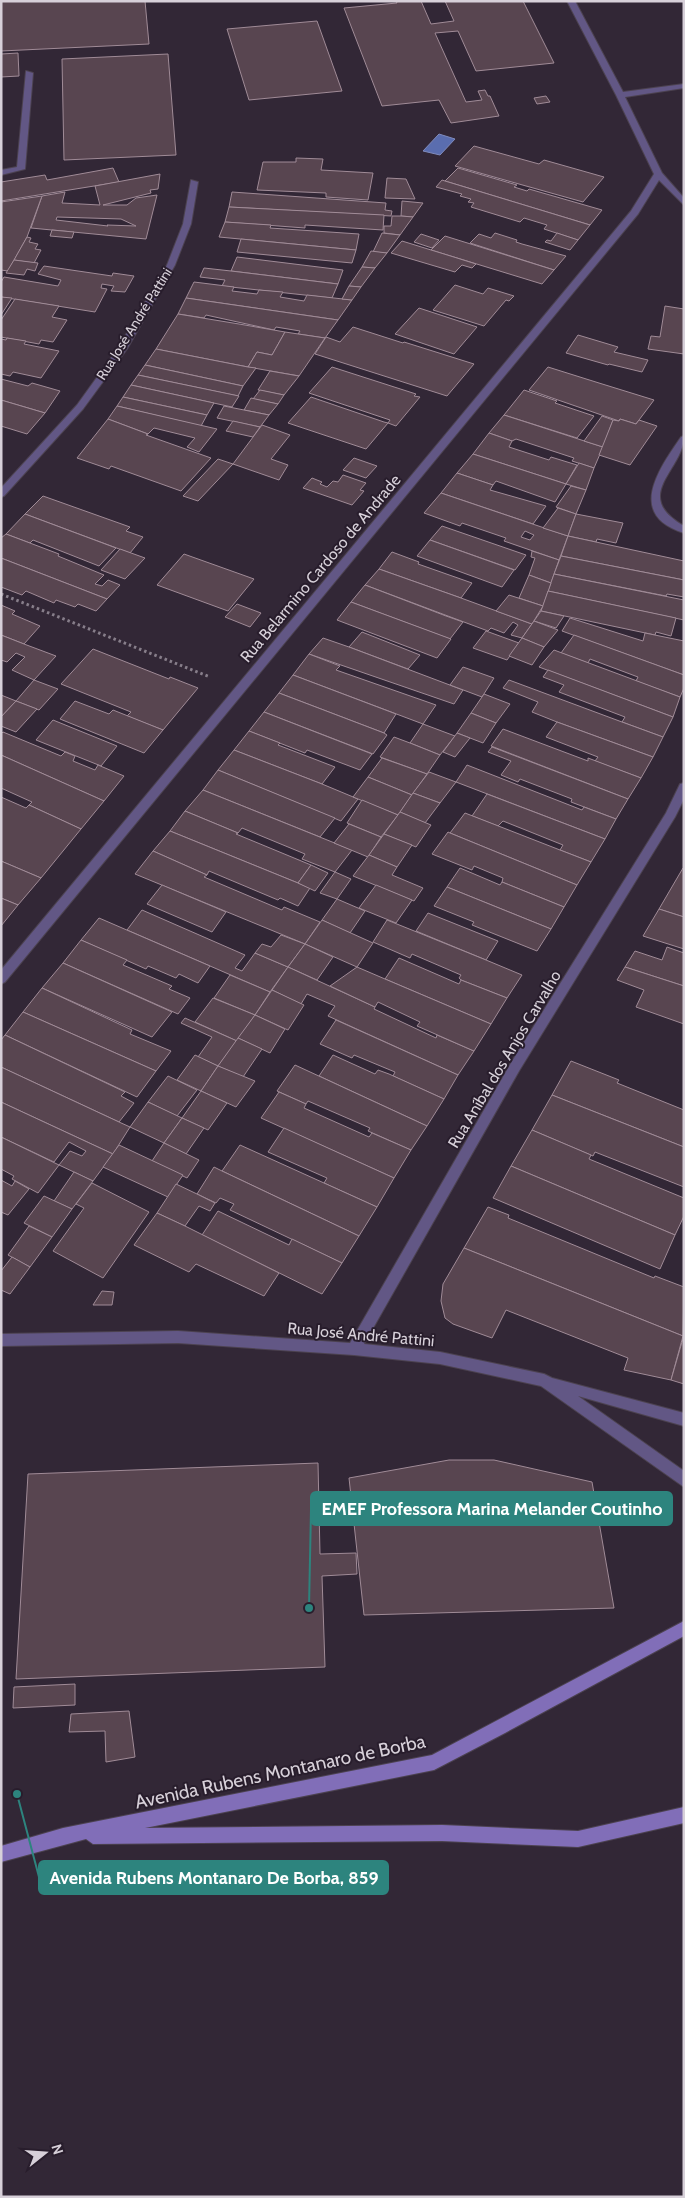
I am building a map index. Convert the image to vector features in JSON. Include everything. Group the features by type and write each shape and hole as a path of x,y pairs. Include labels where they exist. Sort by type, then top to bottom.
{"street":[{"path":"571,1 620,95 658,174 684,203"},
{"path":"1,173 21,169 29,73"},
{"path":"620,95 684,86"},
{"name":"Rua Belarmino Cardoso de Andrade","path":"1,980 239,689 635,212 658,174"},
{"name":"Rua José André Pattini","path":"1,494 80,407 122,350 171,265 187,224 194,182"},
{"path":"684,439 661,476 655,498 658,510 669,524 684,530"},
{"name":"Rua Aníbal dos Anjos Carvalho","path":"354,1349 515,1067 671,814 684,787"},
{"name":"Rua José André Pattini","path":"1,1340 178,1337 354,1349 440,1358 544,1380 684,1480"},
{"path":"544,1380 684,1420"},
{"name":"Avenida Rubens Montanaro de Borba","path":"1,1854 63,1836 434,1762 684,1628"},
{"name":"Avenida Rubens Montanaro de Borba","path":"63,1836 442,1832 578,1839 684,1815"}],"path":[{"path":"1,594 239,689"}],"water":[{"path":"439,134 455,139 440,155 423,151"}],"building":[{"path":"1,1 145,1 149,44 1,51"},
{"path":"396,1 421,1 431,24 454,21 445,1 523,1 554,63 476,71 458,31 435,33 466,102 482,100 478,91 485,90 488,96 490,96 499,116 451,123 439,100 382,106 344,8 397,3"},
{"path":"317,21 342,91 249,100 227,29"},
{"path":"18,53 19,76 1,77 1,54"},
{"path":"168,54 176,155 64,160 62,59"},
{"path":"546,96 550,102 537,104 534,98"},
{"path":"474,146 539,164 544,160 604,177 583,202 455,166"},
{"path":"296,158 323,159 321,170 373,173 368,200 326,197 326,193 257,190 263,162 296,162"},
{"path":"113,168 119,182 1,201 1,182 45,175 47,180"},
{"path":"458,168 517,185 514,187 527,191 529,189 602,210 590,225 445,181"},
{"path":"160,174 158,189 150,190 151,193 103,205 127,205 136,198 157,195 146,239 31,228 42,196 65,192 62,203 100,205 95,186","holes":["57,217 121,219 136,226 108,226 56,220"]},
{"path":"387,178 406,179 415,199 385,198"},
{"path":"442,180 590,225 578,240 544,229 547,225 524,218 520,222 471,207 474,203 468,202 471,199 460,196 462,194 436,187"},
{"path":"232,192 386,203 385,210 392,211 391,216 229,207"},
{"path":"42,196 27,237 8,271 1,270 1,202"},
{"path":"402,201 423,203 413,217 401,216"},
{"path":"229,207 384,215 383,230 305,225 305,228 225,222"},
{"path":"392,216 413,217 400,235 384,233 384,226 391,226"},
{"path":"225,222 271,225 270,228 359,234 356,250 219,237"},
{"path":"52,230 74,232 72,238 50,236"},
{"path":"382,233 400,235 387,253 373,252"},
{"path":"495,233 517,240 516,242 522,244 566,256 554,270 470,243 479,234 491,238"},
{"path":"557,233 578,240 570,250 545,242 547,240 551,241"},
{"path":"421,234 439,240 432,248 414,242"},
{"path":"445,236 554,270 542,284 431,250"},
{"path":"27,237 31,238 29,242 38,244 35,249 41,250 34,263 14,260"},
{"path":"241,239 356,250 352,263 237,252"},
{"path":"402,241 476,264 472,268 462,265 455,272 391,253"},
{"path":"371,251 387,253 375,268 362,267"},
{"path":"237,257 343,270 338,284 231,271"},
{"path":"14,260 38,263 35,271 27,269 24,275 6,273"},
{"path":"44,266 112,276 113,273 134,276 125,292 111,291 114,286 102,284 101,288 107,289 95,312 1,297 1,282 4,277 58,286 61,280 38,274"},
{"path":"362,267 375,268 361,287 349,286"},
{"path":"204,268 338,284 332,298 222,286 225,280 200,277"},
{"path":"194,282 234,287 232,291 257,294 259,290 283,292 280,297 304,301 307,295 352,300 338,320 186,298"},
{"path":"455,285 483,294 488,288 514,296 509,301 506,300 484,326 433,310"},
{"path":"349,286 361,287 352,300 342,299"},
{"path":"1,297 12,298 1,315"},
{"path":"186,298 338,320 325,338 298,334 300,331 276,327 274,330 206,315 204,318 178,314"},
{"path":"15,299 59,306 52,317 67,320 53,342 41,340 39,344 1,337 1,320"},
{"path":"665,306 684,309 684,354 648,349 651,336 660,337"},
{"path":"419,308 477,327 454,354 395,334"},
{"path":"178,314 285,332 272,355 257,352 248,367 156,349"},
{"path":"353,327 474,364 447,396 315,354 326,337 340,342"},
{"path":"285,332 325,338 299,376 248,367 257,352 272,355"},
{"path":"578,335 618,347 614,352 648,360 642,372 566,353"},
{"path":"7,338 26,341 24,344 59,351 41,378 13,372 10,376 1,374 1,339 6,340"},
{"path":"156,349 256,368 243,386 145,365"},
{"path":"145,365 243,386 238,396 138,375"},
{"path":"332,367 416,394 414,396 420,397 396,426 388,423 390,420 309,393"},
{"path":"548,367 654,400 636,424 620,419 619,421 529,390"},
{"path":"270,371 299,376 284,395 258,390"},
{"path":"138,375 239,396 232,407 131,385"},
{"path":"1,379 28,386 32,383 60,391 45,413 1,400"},
{"path":"131,385 214,403 207,415 123,397"},
{"path":"260,390 284,395 278,404 253,399"},
{"path":"524,390 594,416 577,438 504,415"},
{"path":"123,397 207,415 201,426 117,406"},
{"path":"311,397 388,423 366,449 288,423"},
{"path":"251,398 278,404 269,415 244,410"},
{"path":"1,400 45,413 27,434 1,426"},
{"path":"117,406 217,429 199,452 187,447 195,438 154,428 148,434 108,419"},
{"path":"224,406 269,415 260,427 217,418"},
{"path":"504,415 603,447 594,468 572,461 574,458 516,439 512,441 489,433"},
{"path":"602,416 613,420 603,447 584,441"},
{"path":"108,419 148,434 146,435 211,458 181,491 111,466 109,469 77,458"},
{"path":"620,419 636,424 639,420 657,426 630,465 599,455 613,420 619,421"},
{"path":"233,421 260,427 253,437 226,431"},
{"path":"262,425 290,435 271,459 288,465 279,480 233,464"},
{"path":"489,433 512,441 509,447 549,460 551,457 577,465 566,484 473,454"},
{"path":"473,454 566,484 555,502 496,481 493,485 457,473"},
{"path":"354,458 377,466 366,478 343,470"},
{"path":"218,459 233,464 198,501 183,496"},
{"path":"579,463 594,468 586,490 566,484"},
{"path":"457,473 493,485 490,490 546,506 533,524 441,493"},
{"path":"343,475 366,483 360,490 364,491 352,505 303,488 312,478 322,482 320,484 327,487 333,481 338,482"},
{"path":"571,486 586,490 576,514 556,507"},
{"path":"441,493 568,536 559,560 504,541 506,538 462,523 460,526 424,513","holes":["525,531 534,535 530,540 521,537"]},
{"path":"43,496 130,527 126,531 143,537 130,553 25,514"},
{"path":"558,508 576,514 568,536 543,528"},
{"path":"25,514 116,548 99,566 33,540 30,543 6,534"},
{"path":"576,514 623,523 616,543 597,539 596,542 568,536"},
{"path":"442,526 526,555 515,570 430,540"},
{"path":"6,534 59,554 58,556 104,575 95,584 102,586 108,580 120,585 107,599 1,558 1,538"},
{"path":"568,536 684,561 684,580 561,556"},
{"path":"430,540 514,570 502,587 417,556"},
{"path":"120,549 145,558 125,579 101,570"},
{"path":"532,551 559,560 551,583 529,575 535,558 531,557"},
{"path":"392,552 419,562 418,564 472,583 461,598 379,569"},
{"path":"184,554 254,579 228,611 157,585"},
{"path":"561,556 684,580 684,597 667,594 666,596 554,574"},
{"path":"1,558 107,599 96,611 78,604 75,607 56,600 54,603 26,591 22,595 1,587"},
{"path":"379,569 532,624 522,638 511,635 518,625 513,622 504,633 491,628 488,631 365,585"},
{"path":"554,574 684,600 684,620 548,591"},
{"path":"529,575 551,583 543,606 519,598"},
{"path":"365,585 463,622 450,639 351,602"},
{"path":"548,591 676,618 671,636 656,632 655,635 541,611"},
{"path":"509,595 543,606 532,624 496,611"},
{"path":"351,602 451,639 437,658 337,620"},
{"path":"237,604 261,613 250,627 225,617"},
{"path":"1,605 15,611 12,614 40,626 24,644 1,635"},
{"path":"541,611 564,616 556,628 534,621"},
{"path":"570,618 643,641 645,633 684,641 684,675 562,631"},
{"path":"534,621 558,630 544,647 522,638"},
{"path":"486,631 519,643 507,660 473,648"},
{"path":"362,632 420,655 408,669 349,647"},
{"path":"1,635 56,656 34,680 12,670 25,657 16,653 7,662 1,660"},
{"path":"574,635 684,675 684,688 680,697 636,681 638,677 590,659 588,663 561,653"},
{"path":"323,638 463,690 454,704 309,654"},
{"path":"522,638 544,647 532,665 509,656"},
{"path":"93,649 169,679 170,677 198,688 163,730 127,716 131,712 61,684"},
{"path":"554,650 680,697 673,717 539,667"},
{"path":"309,654 340,666 336,670 436,705 423,724 293,675"},
{"path":"463,667 494,678 482,697 450,685"},
{"path":"548,670 673,717 663,737 622,722 625,717 559,692 564,685 543,677"},
{"path":"293,675 396,714 384,733 279,693"},
{"path":"34,680 58,689 39,710 16,701"},
{"path":"509,680 663,737 653,757 557,722 532,712 538,702 503,688"},
{"path":"279,693 387,735 373,754 264,712"},
{"path":"484,694 510,704 496,723 471,713"},
{"path":"1,695 16,701 1,717"},
{"path":"16,701 37,709 16,732 1,726 1,717"},
{"path":"75,701 109,714 113,710 163,730 144,753 60,719"},
{"path":"264,712 372,754 360,770 307,750 305,753 249,731"},
{"path":"471,713 496,723 483,743 457,733"},
{"path":"53,720 117,746 101,766 36,740"},
{"path":"557,722 653,757 641,778 595,761 598,757 546,737"},
{"path":"423,724 455,736 440,755 410,743"},
{"path":"503,729 588,761 588,758 641,778 628,799 491,746"},
{"path":"249,731 280,743 278,745 335,767 322,784 234,750"},
{"path":"3,732 61,756 65,752 75,756 73,761 95,770 98,765 124,776 104,801 1,755 1,734"},
{"path":"457,733 470,738 455,757 443,752"},
{"path":"394,737 440,755 427,774 380,757"},
{"path":"492,747 628,799 616,819 571,802 572,799 520,779 518,782 501,775 511,761 488,752"},
{"path":"234,750 358,799 341,821 218,770"},
{"path":"1,755 104,801 81,829 29,805 32,802 1,788"},
{"path":"382,758 427,774 412,795 368,777"},
{"path":"467,765 582,810 584,807 616,819 605,839 456,782"},
{"path":"218,770 335,818 320,837 203,790"},
{"path":"429,772 456,782 440,803 413,793"},
{"path":"368,777 412,795 398,815 353,797"},
{"path":"203,790 352,850 335,872 302,859 305,854 242,828 238,833 185,811"},
{"path":"413,793 440,803 425,823 400,812"},
{"path":"487,794 605,839 591,862 560,850 563,845 503,821 498,826 472,816"},
{"path":"1,797 26,808 29,805 81,829 41,878 1,861"},
{"path":"362,800 398,815 381,837 347,823"},
{"path":"185,811 311,865 298,883 170,831"},
{"path":"400,812 431,825 416,847 384,834"},
{"path":"465,813 591,862 577,885 450,833"},
{"path":"349,824 381,837 368,857 334,843"},
{"path":"170,831 310,888 298,906 280,898 278,900 209,871 207,875 153,851"},
{"path":"448,832 577,885 564,907 502,882 503,878 474,866 472,870 432,854"},
{"path":"384,834 412,845 397,867 369,855"},
{"path":"153,851 207,875 204,877 282,910 284,907 320,922 305,944 135,874"},
{"path":"369,855 397,867 392,875 423,888 414,901 353,876"},
{"path":"1,861 41,878 18,905 1,898"},
{"path":"311,865 328,873 315,891 298,883"},
{"path":"460,868 500,885 502,882 564,907 551,929 447,887"},
{"path":"684,869 684,917 659,909"},
{"path":"335,872 351,879 337,899 320,893"},
{"path":"162,885 226,912 212,932 147,904"},
{"path":"376,885 412,900 396,923 359,908"},
{"path":"447,887 551,929 537,951 472,925 474,922 434,906"},
{"path":"1,898 18,905 1,926"},
{"path":"337,899 365,911 350,933 322,920"},
{"path":"659,909 684,917 684,949 643,936"},
{"path":"142,910 245,955 235,968 242,971 255,953 288,967 270,992 127,930"},
{"path":"428,913 498,941 486,960 416,931"},
{"path":"99,918 210,966 198,983 179,974 176,978 148,966 146,969 81,940"},
{"path":"322,920 373,943 357,967 305,944"},
{"path":"387,920 522,975 507,998 461,980 459,978 461,975 412,954 410,958 373,942"},
{"path":"281,935 305,944 288,967 255,953 262,944 271,947"},
{"path":"81,940 127,960 123,965 172,986 169,989 190,998 178,1014 63,963"},
{"path":"305,944 333,957 317,980 288,967"},
{"path":"667,947 684,953 684,986 625,967 635,951 662,960"},
{"path":"399,958 459,984 461,980 507,998 491,1024 385,979"},
{"path":"63,963 172,1012 152,1037 42,988"},
{"path":"288,967 375,1007 374,1009 436,1038 437,1035 474,1051 458,1075 328,1016 335,1006 307,994 301,1004 272,990"},
{"path":"357,967 491,1024 474,1051 417,1026 420,1022 378,1002 375,1007 330,986"},
{"path":"625,967 684,986 684,1024 636,1007 644,990 617,980"},
{"path":"230,975 270,992 255,1015 214,998"},
{"path":"42,988 132,1030 130,1034 171,1051 156,1071 23,1012"},
{"path":"272,990 304,1005 288,1030 255,1015"},
{"path":"213,998 255,1015 237,1041 195,1022"},
{"path":"23,1012 156,1071 137,1097 5,1035"},
{"path":"255,1015 285,1029 270,1053 238,1038"},
{"path":"185,1018 237,1041 218,1066 198,1057 212,1037 181,1023"},
{"path":"336,1020 458,1075 444,1099 393,1076 395,1072 354,1055 352,1058 320,1044"},
{"path":"5,1035 125,1092 121,1096 134,1103 119,1122 1,1067 1,1040"},
{"path":"238,1038 262,1049 243,1077 218,1066"},
{"path":"195,1055 218,1066 201,1091 177,1080"},
{"path":"333,1055 375,1074 378,1070 389,1074 444,1099 427,1126 319,1076"},
{"path":"571,1061 619,1080 617,1083 684,1110 684,1147 552,1095"},
{"path":"295,1065 427,1126 411,1150 368,1131 370,1128 308,1101 306,1104 277,1091"},
{"path":"218,1066 255,1081 236,1107 201,1091"},
{"path":"1,1067 130,1127 113,1154 1,1102"},
{"path":"168,1076 197,1090 177,1116 148,1102"},
{"path":"201,1091 227,1103 208,1130 182,1118"},
{"path":"279,1092 306,1104 304,1108 369,1137 372,1133 411,1150 394,1178 261,1118"},
{"path":"552,1095 684,1147 684,1187 595,1152 593,1156 532,1130"},
{"path":"1,1102 113,1154 93,1181 59,1165 70,1151 82,1156 86,1151 69,1142 54,1162 1,1137"},
{"path":"148,1102 182,1118 164,1143 130,1127"},
{"path":"182,1118 204,1128 186,1154 164,1143"},
{"path":"284,1128 394,1178 377,1207 324,1183 327,1178 268,1152"},
{"path":"532,1130 591,1155 589,1159 684,1198 684,1216 675,1235 511,1166"},
{"path":"1,1137 59,1165 38,1193 12,1179 14,1176 1,1169"},
{"path":"164,1143 199,1160 187,1178 152,1161"},
{"path":"119,1145 183,1175 168,1197 103,1167"},
{"path":"240,1145 377,1207 359,1236 222,1171"},
{"path":"511,1166 675,1235 660,1269 493,1198"},
{"path":"214,1167 359,1236 342,1263 230,1210 234,1204 220,1198 216,1203 197,1194"},
{"path":"74,1172 93,1181 72,1209 54,1201"},
{"path":"1,1180 12,1186 15,1181 29,1189 8,1215 1,1212"},
{"path":"92,1183 149,1212 103,1278 53,1251 84,1208 76,1204"},
{"path":"176,1184 215,1203 210,1211 199,1206 185,1226 157,1213"},
{"path":"44,1196 72,1209 52,1237 24,1223"},
{"path":"488,1207 509,1215 508,1218 654,1278 655,1276 684,1287 683,1336 464,1248"},
{"path":"218,1211 289,1245 292,1239 342,1263 322,1294 202,1235"},
{"path":"157,1213 279,1273 264,1296 196,1264 189,1272 134,1245"},
{"path":"29,1226 52,1237 30,1267 8,1255"},
{"path":"464,1248 683,1336 671,1380 624,1370 628,1358 506,1310 492,1338 453,1324 445,1318 441,1301 443,1284"},
{"path":"12,1257 30,1267 10,1294 1,1290 1,1271"},
{"path":"102,1291 114,1292 112,1305 93,1305"},
{"path":"684,1335 684,1384 671,1380"},
{"path":"449,1460 494,1460 592,1482 614,1608 364,1615 349,1478"},
{"path":"318,1463 320,1554 356,1553 357,1574 322,1576 325,1667 16,1679 28,1474"},
{"path":"75,1684 75,1705 13,1708 14,1687"},
{"path":"129,1711 135,1757 106,1762 105,1731 69,1732 71,1714"}],"place":[{"name":"EMEF Professora Marina Melander Coutinho","path":"309,1608"},
{"name":"Avenida Rubens Montanaro De Borba, 859","path":"17,1794"}]}
